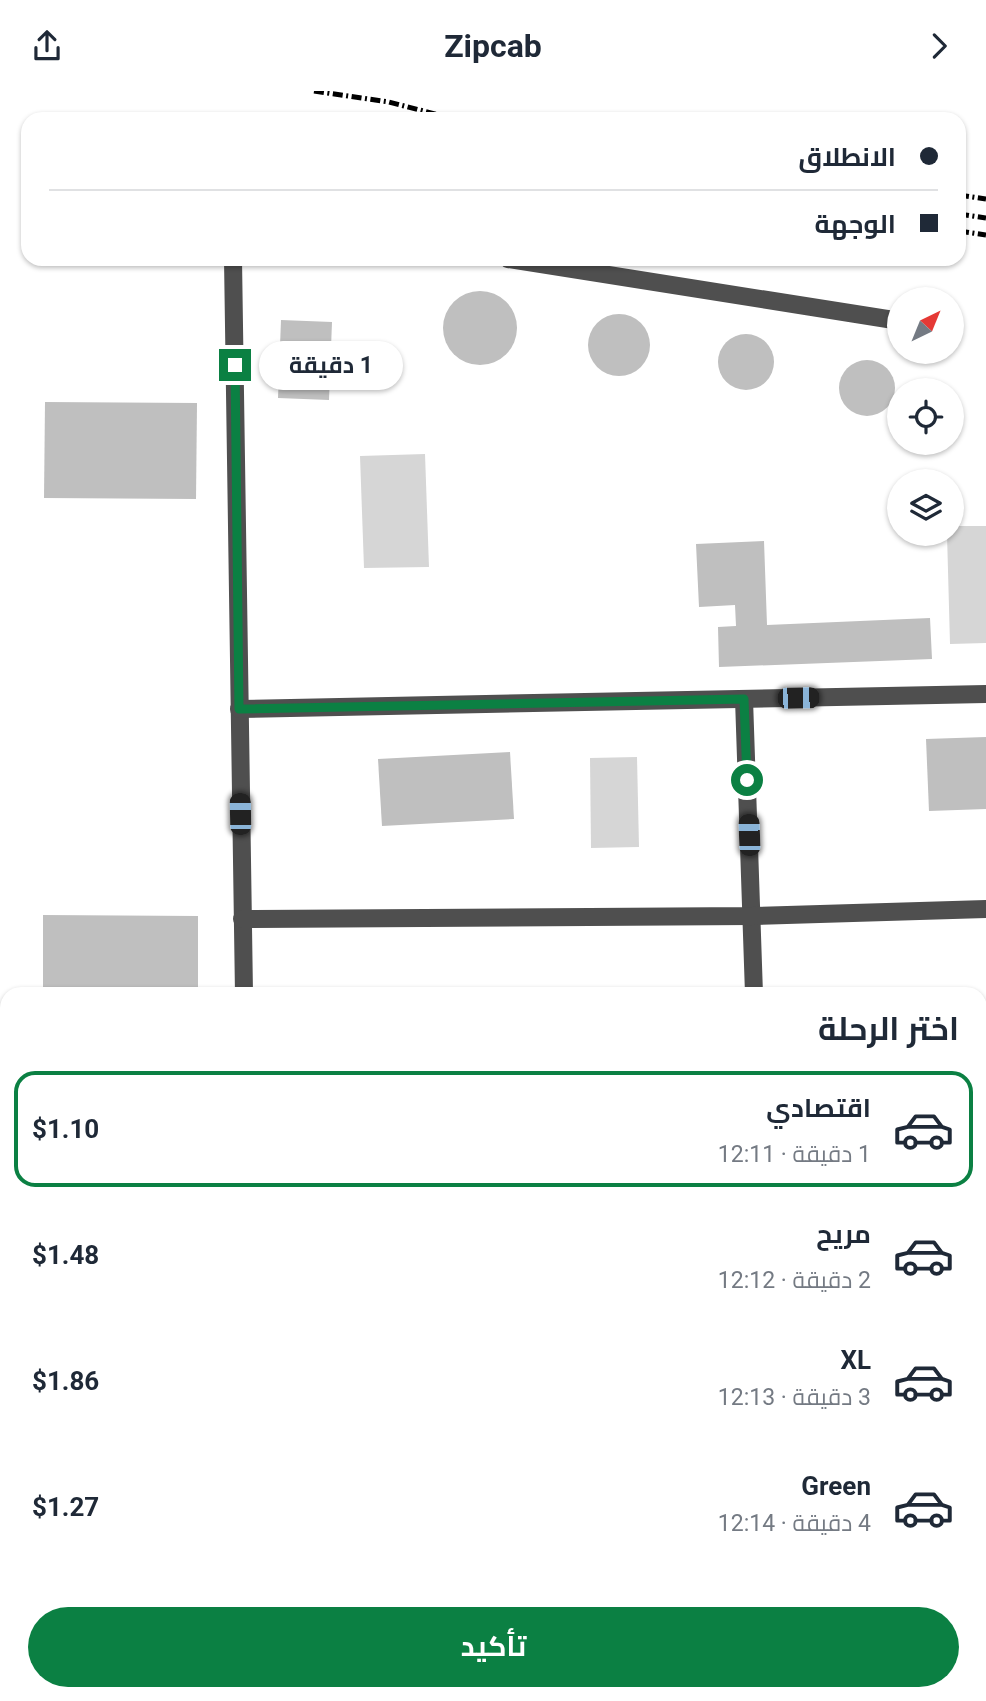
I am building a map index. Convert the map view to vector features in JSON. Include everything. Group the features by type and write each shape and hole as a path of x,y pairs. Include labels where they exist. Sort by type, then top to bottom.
{"street":[{"path":"233,266 244,987"},
{"path":"552,266 887,319"},
{"path":"239,709 986,694"},
{"path":"744,699 754,987"},
{"path":"242,919 752,916 986,909"}],"shaded area":[{"path":"425,454 429,567 364,568 360,456"},
{"path":"964,526 986,526 986,643 950,644 947,546 964,546"},
{"path":"637,757 639,847 591,848 590,758"}],"building":[{"path":"480,291 494,294 506,302 514,314 517,328 514,342 506,354 494,362 480,365 466,362 454,354 446,342 443,328 446,314 454,302 466,294"},
{"path":"619,314 631,316 641,323 648,333 648,357 641,367 631,374 619,376 607,374 597,367 590,357 588,345 590,333 597,323 607,316"},
{"path":"281,320 332,322 329,400 278,398"},
{"path":"746,334 757,336 766,342 772,351 772,373 766,382 757,388 746,390 735,388 726,382 720,373 718,362 720,351 726,342 735,336"},
{"path":"856,362 878,362 887,368 893,377 887,378 887,408 878,414 856,414 847,408 841,399 841,377 847,368"},
{"path":"45,402 197,403 196,499 44,498"},
{"path":"764,541 767,625 930,618 932,659 719,667 718,627 736,626 735,605 699,607 696,544"},
{"path":"986,737 986,809 929,811 926,739"},
{"path":"510,752 514,819 382,826 378,759"},
{"path":"43,915 198,916 198,987 43,987"}],"railway":[{"path":"314,91 389,102 427,112"},
{"path":"966,196 986,199"},
{"path":"966,215 986,218"},
{"path":"966,232 986,235"}],"route":[{"path":"235,365 239,709 744,699 747,780"}]}
